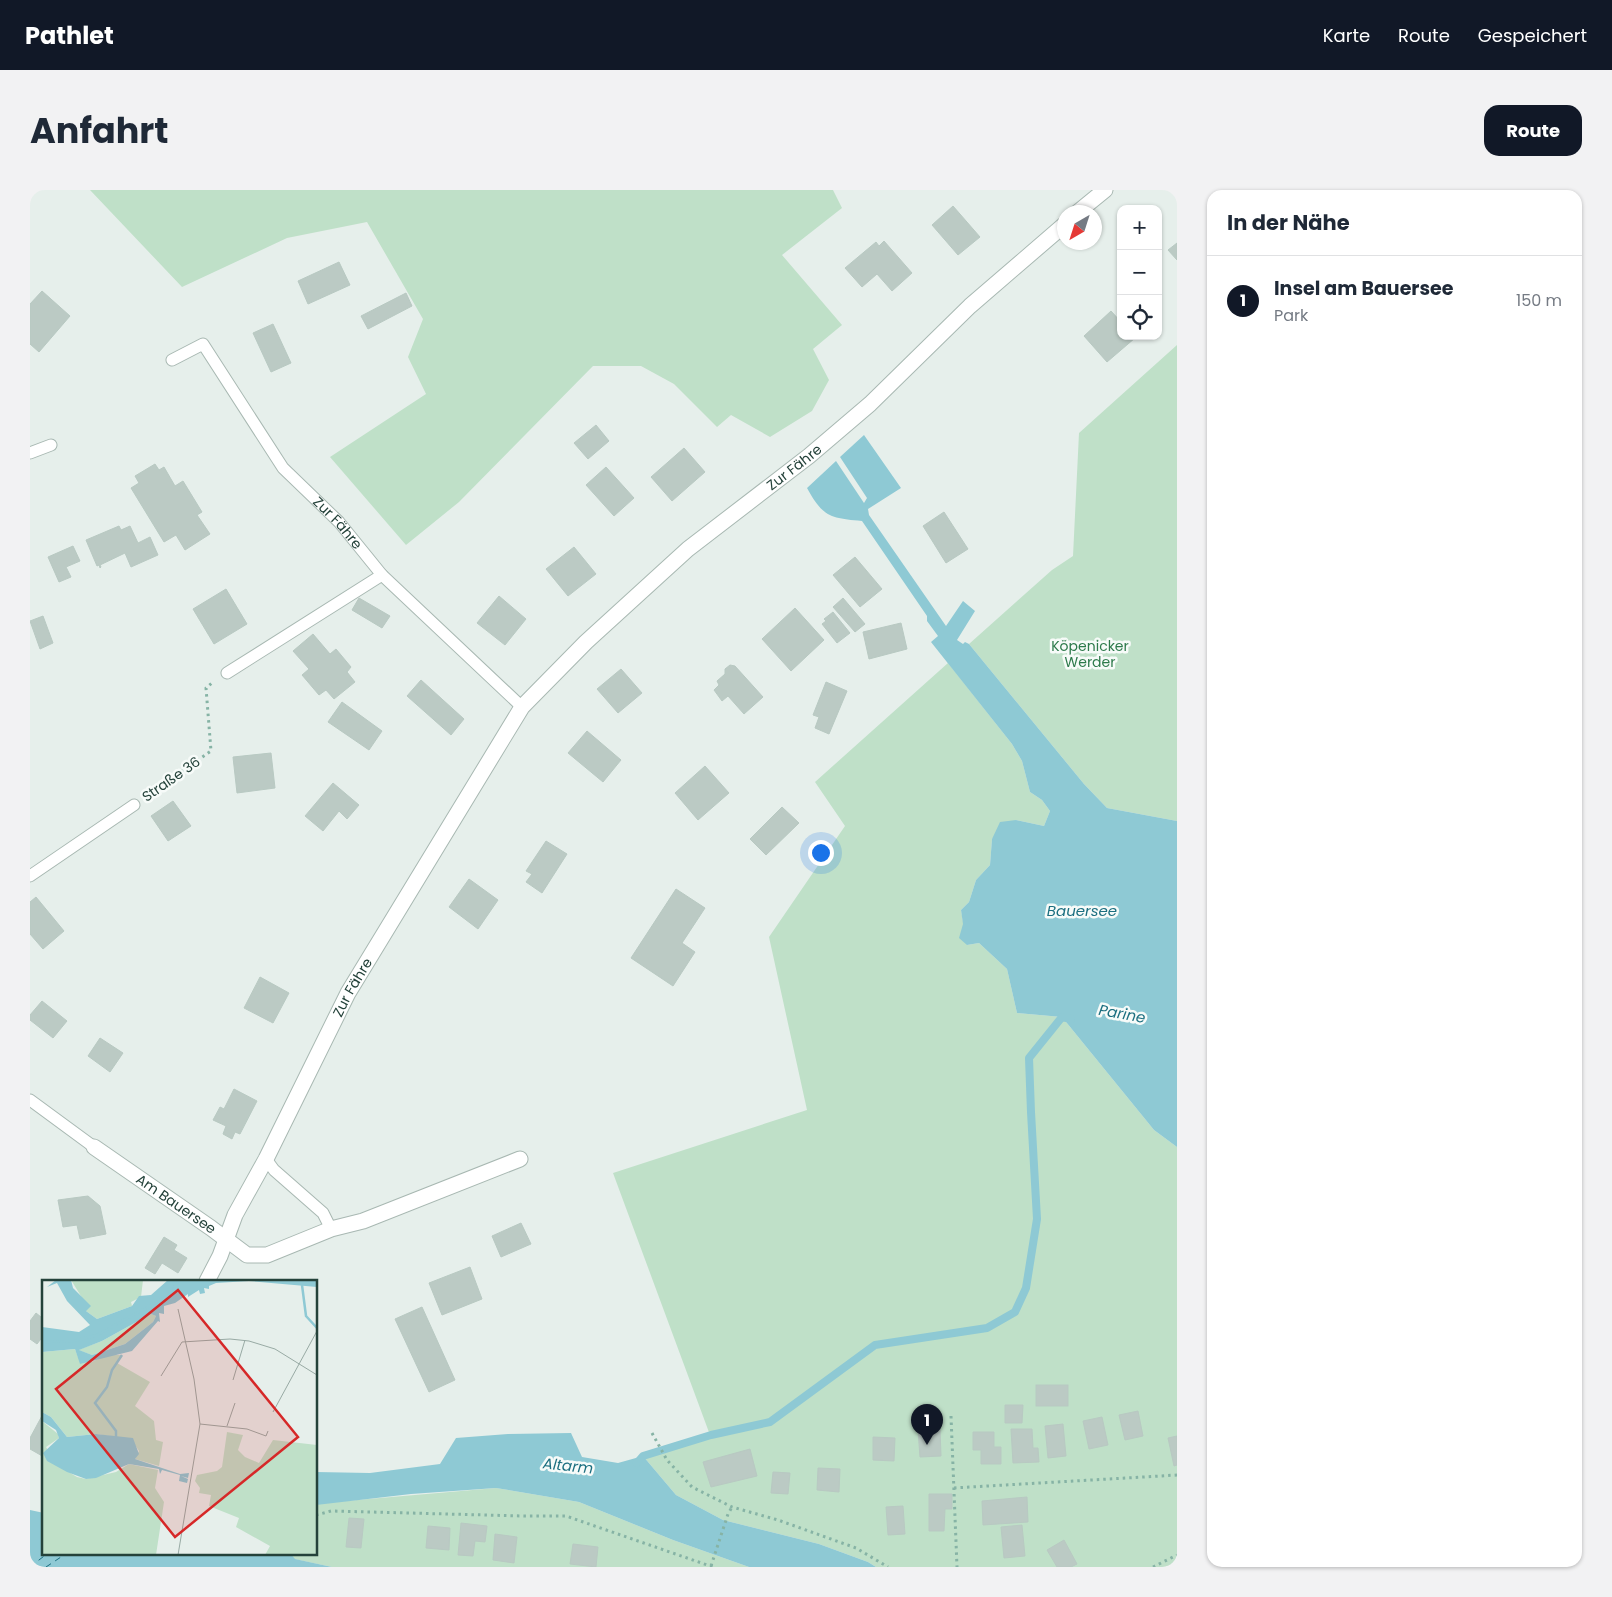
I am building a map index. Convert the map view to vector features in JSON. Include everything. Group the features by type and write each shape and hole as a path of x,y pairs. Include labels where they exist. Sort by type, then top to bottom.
{"street":[{"path":"1086,205 1104,190"},
{"name":"Zur Fähre","path":"208,1280 220,1256 235,1215 266,1159 348,993 522,707 586,642 688,549 809,456 870,404 970,306 1057,230"},
{"name":"Am Bauersee","path":"94,1146 247,1255 267,1255 331,1229 363,1221 520,1159"}],"lane":[{"name":"Zur Fähre","path":"172,360 203,344 283,468 339,522 382,575 522,707"},
{"path":"30,453 51,445"},
{"path":"227,673 382,575"},
{"name":"Straße 36","path":"30,876 134,804"},
{"name":"Am Bauersee","path":"32,1101 94,1146"},
{"path":"266,1159 274,1170 323,1213 331,1229"}],"path":[{"name":"Straße 36","path":"134,804 211,751 206,688 227,673"},
{"path":"951,1416 956,1567"},
{"path":"652,1433 667,1460 692,1487 732,1507 778,1520 856,1548 888,1567"},
{"path":"954,1488 1177,1475"},
{"path":"318,1514 332,1511 566,1516 712,1567 712,1561 732,1507"},
{"path":"1153,1567 1177,1555"}],"green space":[{"path":"90,190 833,190 842,208 782,255 842,325 813,349 829,380 812,411 770,437 731,415 717,427 674,384 641,366 593,366 459,502 406,545 330,457 426,394 408,357 423,319 367,222 287,238 182,287"},
{"name":"Köpenicker Werder","path":"1177,345 1177,821 1107,808 1084,784 969,644 1052,570 1073,556 1079,433"},
{"path":"948,663 1012,744 1022,761 1030,792 1042,800 1050,811 1044,826 1016,820 992,839 990,865 976,880 969,902 961,910 967,945 979,943 1007,969 1017,1013 1062,1017 1154,1130 1177,1147 1177,1567 876,1567 868,1562 819,1544 723,1520 676,1495 643,1456 710,1435 613,1173 807,1110 769,937 845,826 815,782"},
{"path":"496,1488 579,1502 673,1540 749,1567 332,1567 294,1559 291,1554 318,1554 318,1504"}],"water":[{"name":"Bauersee","path":"864,435 901,488 868,509 869,515 946,626 963,601 975,611 957,640 963,644 965,642 969,644 1084,784 1107,808 1177,821 1177,1147 1154,1130 1062,1017 1017,1013 1007,969 979,943 967,945 959,938 963,924 961,910 969,902 976,880 990,865 992,839 1000,822 1016,820 1044,826 1050,811 1042,800 1030,792 1022,761 1012,744 931,642 938,636 927,621 927,616 862,521 842,519 828,514 818,505 807,488 836,461 864,503 867,498 840,457"},
{"name":"Altarm","path":"571,1433 582,1457 618,1463 643,1456 676,1495 723,1520 819,1544 868,1562 876,1567 749,1567 673,1540 579,1502 496,1488 411,1494 318,1505 318,1472 370,1473 440,1464 456,1438 508,1434"},
{"path":"30,1510 42,1513 42,1554 291,1554 295,1559 332,1567 30,1567"}],"building":[{"path":"953,206 980,237 958,255 932,225"},
{"path":"884,241 912,273 892,291 877,274 862,287 845,268 876,242 879,246"},
{"path":"1177,243 1177,260 1168,250"},
{"path":"339,262 350,285 308,304 298,281"},
{"path":"42,291 70,316 39,352 30,344 30,304"},
{"path":"406,293 412,306 368,329 361,316"},
{"path":"1111,311 1117,318 1117,340 1133,340 1107,362 1084,336"},
{"path":"273,324 291,363 271,372 253,333"},
{"path":"596,425 609,441 588,459 574,443"},
{"path":"684,448 705,472 672,501 651,477"},
{"path":"155,464 159,470 164,467 175,486 183,481 202,512 197,515 210,534 185,550 176,535 164,542 131,488 139,483 135,476"},
{"path":"606,467 634,498 614,516 586,485"},
{"path":"944,512 968,549 946,563 923,526"},
{"path":"119,526 121,530 130,526 138,543 150,537 158,555 131,567 125,553 100,565 100,568 99,565 97,566 86,540"},
{"path":"73,546 80,561 66,567 71,577 59,582 48,557"},
{"path":"574,547 596,574 568,596 546,569"},
{"path":"855,557 882,589 860,607 833,575"},
{"path":"226,589 247,624 214,644 193,609"},
{"path":"499,596 526,619 505,645 477,623"},
{"path":"359,598 390,616 382,628 352,610"},
{"path":"843,598 865,624 855,632 833,607"},
{"path":"795,608 824,640 791,671 762,639"},
{"path":"833,612 850,633 837,643 822,624 826,621 824,619"},
{"path":"43,616 53,643 40,649 30,621"},
{"path":"901,623 907,649 869,659 863,632"},
{"path":"313,634 330,654 336,649 351,667 347,672 355,682 334,699 326,690 319,695 302,675 309,669 293,651"},
{"path":"730,665 735,666 763,697 744,714 728,696 722,701 714,690 719,685 717,681 725,674 725,669"},
{"path":"621,669 642,693 618,713 597,689"},
{"path":"421,680 464,719 451,735 407,696"},
{"path":"826,682 847,691 829,734 815,728 819,717 813,715"},
{"path":"342,702 382,731 369,750 328,722"},
{"path":"587,731 621,760 603,782 568,753"},
{"path":"271,753 275,788 237,793 233,757"},
{"path":"705,766 729,793 698,820 675,793"},
{"path":"333,783 359,805 347,819 339,811 323,831 305,816"},
{"path":"173,801 191,826 168,841 151,816"},
{"path":"782,807 799,823 766,855 750,839"},
{"path":"546,841 567,854 542,893 526,882 532,874 526,871"},
{"path":"469,879 498,900 478,929 449,907"},
{"path":"676,889 705,908 682,943 695,952 673,986 631,958"},
{"path":"36,897 64,931 43,949 30,934 30,902"},
{"path":"260,977 289,993 273,1023 244,1008"},
{"path":"42,1001 67,1021 53,1038 30,1020 30,1015"},
{"path":"100,1038 123,1053 110,1072 88,1056"},
{"path":"234,1089 257,1101 240,1134 235,1132 232,1139 223,1134 226,1126 213,1120 220,1107 224,1109"},
{"path":"88,1196 100,1206 106,1234 80,1239 77,1225 63,1227 58,1200"},
{"path":"521,1223 531,1244 501,1257 492,1236"},
{"path":"164,1237 177,1245 174,1250 187,1258 178,1273 162,1263 155,1274 145,1268"},
{"path":"470,1267 482,1299 442,1315 429,1283"},
{"path":"422,1307 455,1380 429,1392 395,1319"},
{"path":"36,1313 42,1316 42,1338 37,1344 30,1339 30,1321"},
{"path":"1036,1385 1068,1385 1068,1406 1036,1406"},
{"path":"1005,1405 1023,1405 1022,1423 1005,1423"},
{"path":"1138,1411 1143,1436 1125,1440 1119,1415"},
{"path":"42,1416 42,1456 30,1449 30,1438"},
{"path":"1102,1417 1108,1445 1089,1449 1083,1421"},
{"path":"1063,1424 1066,1456 1048,1458 1045,1426"},
{"path":"940,1429 941,1456 920,1457 918,1430"},
{"path":"1011,1429 1032,1429 1033,1448 1038,1448 1039,1462 1013,1463"},
{"path":"973,1432 994,1432 994,1447 1001,1447 1001,1464 981,1464 981,1450 973,1450"},
{"path":"1177,1436 1177,1465 1174,1466 1168,1438"},
{"path":"873,1437 895,1438 894,1461 873,1460"},
{"path":"750,1449 757,1476 711,1487 703,1462"},
{"path":"818,1468 840,1469 839,1492 817,1490"},
{"path":"773,1472 790,1473 788,1494 771,1493"},
{"path":"929,1494 952,1494 952,1509 945,1509 944,1531 929,1531"},
{"path":"1027,1497 1028,1522 983,1525 982,1501"},
{"path":"903,1506 905,1534 888,1535 886,1507"},
{"path":"349,1518 364,1519 361,1548 346,1547"},
{"path":"461,1523 487,1526 485,1542 475,1541 473,1556 458,1555"},
{"path":"1022,1525 1025,1556 1004,1558 1001,1527"},
{"path":"428,1526 450,1528 449,1550 426,1548"},
{"path":"495,1534 517,1537 514,1563 493,1560"},
{"path":"1064,1540 1077,1564 1071,1567 1057,1567 1047,1550"},
{"path":"573,1544 598,1547 596,1567 570,1564"}],"waterway":[{"path":"637,1463 643,1456 711,1435 770,1422 875,1345 987,1328 1015,1312 1026,1288 1037,1219 1029,1058 1062,1017 1071,1019"}],"ferry route":[{"path":"30,1567 47,1554"},
{"path":"46,1567 66,1554"}],"place":[{"name":"Insel am Bauersee","path":"927,1445"}],"water label":[{"name":"Parine","path":"1122,1014"}]}
